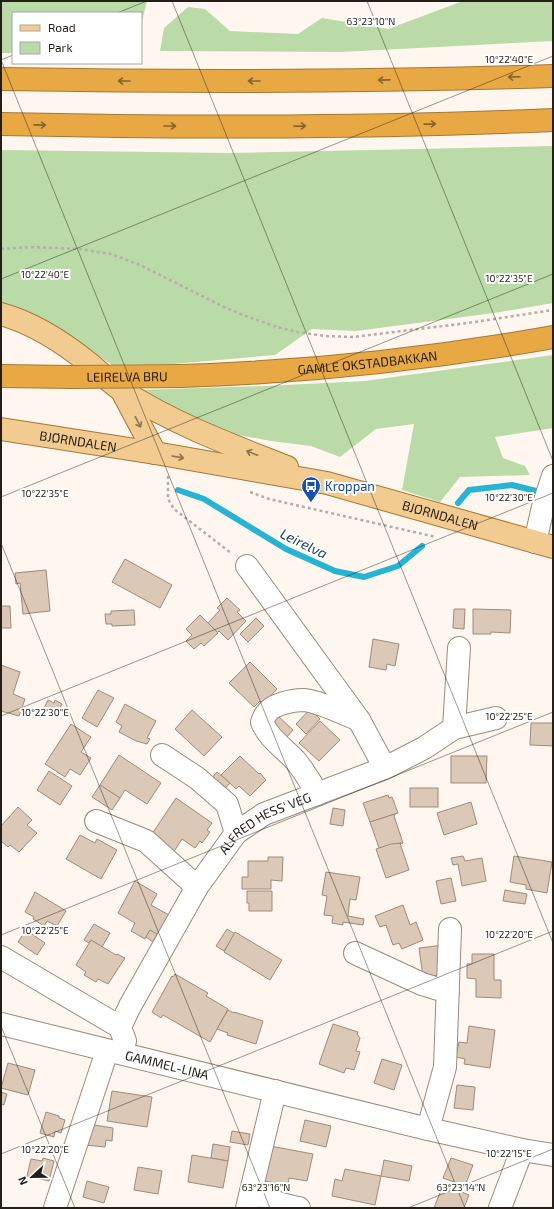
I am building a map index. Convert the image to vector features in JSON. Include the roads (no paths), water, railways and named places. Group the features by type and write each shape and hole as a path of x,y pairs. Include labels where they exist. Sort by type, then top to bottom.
{"highway":[{"path":"1,79 279,82 553,76"},
{"path":"1,124 105,126 281,126 478,123 553,120"},
{"name":"GAMLE OKSTADBAKKAN","path":"181,376 265,372 394,361 553,337"},
{"name":"LEIRELVA BRU","path":"1,376 181,376"}],"main road":[{"name":"BJØRNDALEN","path":"1,314 39,329 67,346 122,390 188,427 327,484"},
{"name":"BJØRNDALEN","path":"122,390 155,453"},
{"name":"BJØRNDALEN","path":"1,429 155,453 327,484 544,545"}],"street":[{"path":"544,545 543,507 552,476"},
{"path":"247,566 359,720 385,768"},
{"path":"454,728 459,648"},
{"path":"317,794 294,759 280,748 266,732 262,722 266,713 286,702 304,700 359,720"},
{"name":"ALFRED HESS' VEG","path":"120,1027 130,1006 197,887 236,833 264,814 385,768 424,748 454,728 496,718"},
{"path":"162,755 198,778 227,804 236,833"},
{"path":"96,821 146,841 197,887"},
{"path":"428,1128 445,1067 450,929"},
{"path":"355,953 422,984 448,992"},
{"name":"GAMMEL-LINA","path":"1,957 120,1027 131,1057 428,1128 553,1156"},
{"path":"1,1024 131,1057"},
{"path":"55,1208 107,1051"},
{"path":"275,1091 249,1198 265,1198 289,1207"},
{"path":"500,1208 522,1150"}],"waterway":[{"name":"Leirelva","path":"458,503 469,490 512,485 544,493"},
{"name":"Leirelva","path":"178,490 204,499 286,549 335,571 364,577 398,566 422,546"}],"place":[{"name":"Kroppan","path":"311,503"}]}
